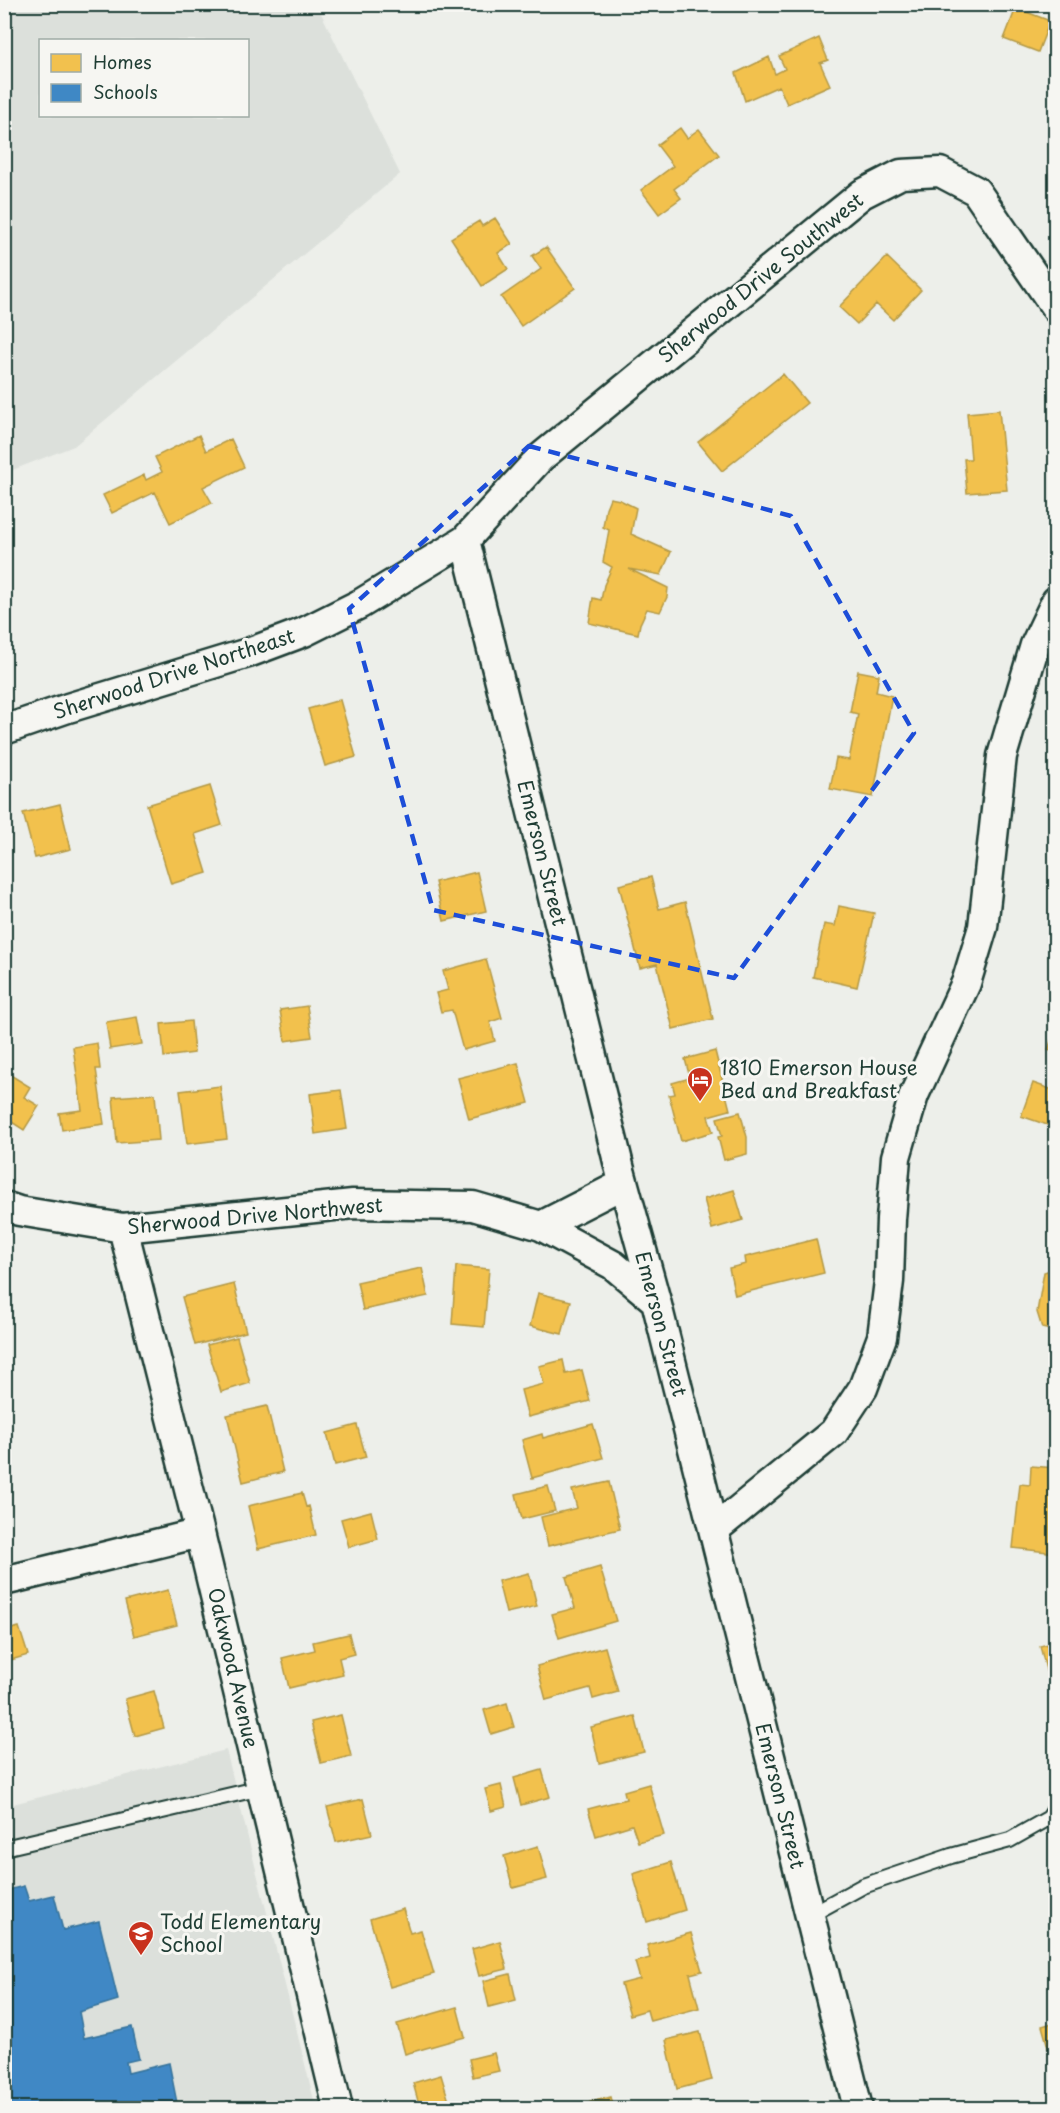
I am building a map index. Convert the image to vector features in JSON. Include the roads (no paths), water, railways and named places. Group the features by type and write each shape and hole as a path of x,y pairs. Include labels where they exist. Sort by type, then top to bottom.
{"street":[{"name":"Sherwood Drive Southwest","path":"465,540 540,458 862,194 901,174 940,172 976,191 1056,308"},
{"name":"Sherwood Drive Northeast","path":"4,730 248,653 304,632 360,604 465,540"},
{"name":"Emerson Street","path":"465,540 623,1184 656,1301 858,2109"},
{"path":"714,1530 834,1432 863,1388 882,1337 889,1281 896,1157 914,1095 966,983 983,927 1002,756 1035,645 1056,601"},
{"path":"541,1226 623,1184"},
{"name":"Sherwood Drive Northwest","path":"4,1206 20,1211 123,1228 353,1204 472,1206 541,1226 613,1265 656,1301"},
{"name":"Oakwood Avenue","path":"123,1228 200,1533 338,2109"},
{"path":"4,1581 200,1533"}],"lane":[{"path":"4,1848 261,1788"},
{"path":"810,1915 863,1886 951,1856 1010,1840 1049,1818 1056,1807"}],"place":[{"name":"1810 Emerson House Bed and Breakfast","path":"700,1103"},
{"name":"Todd Elementary School","path":"141,1957"}]}
